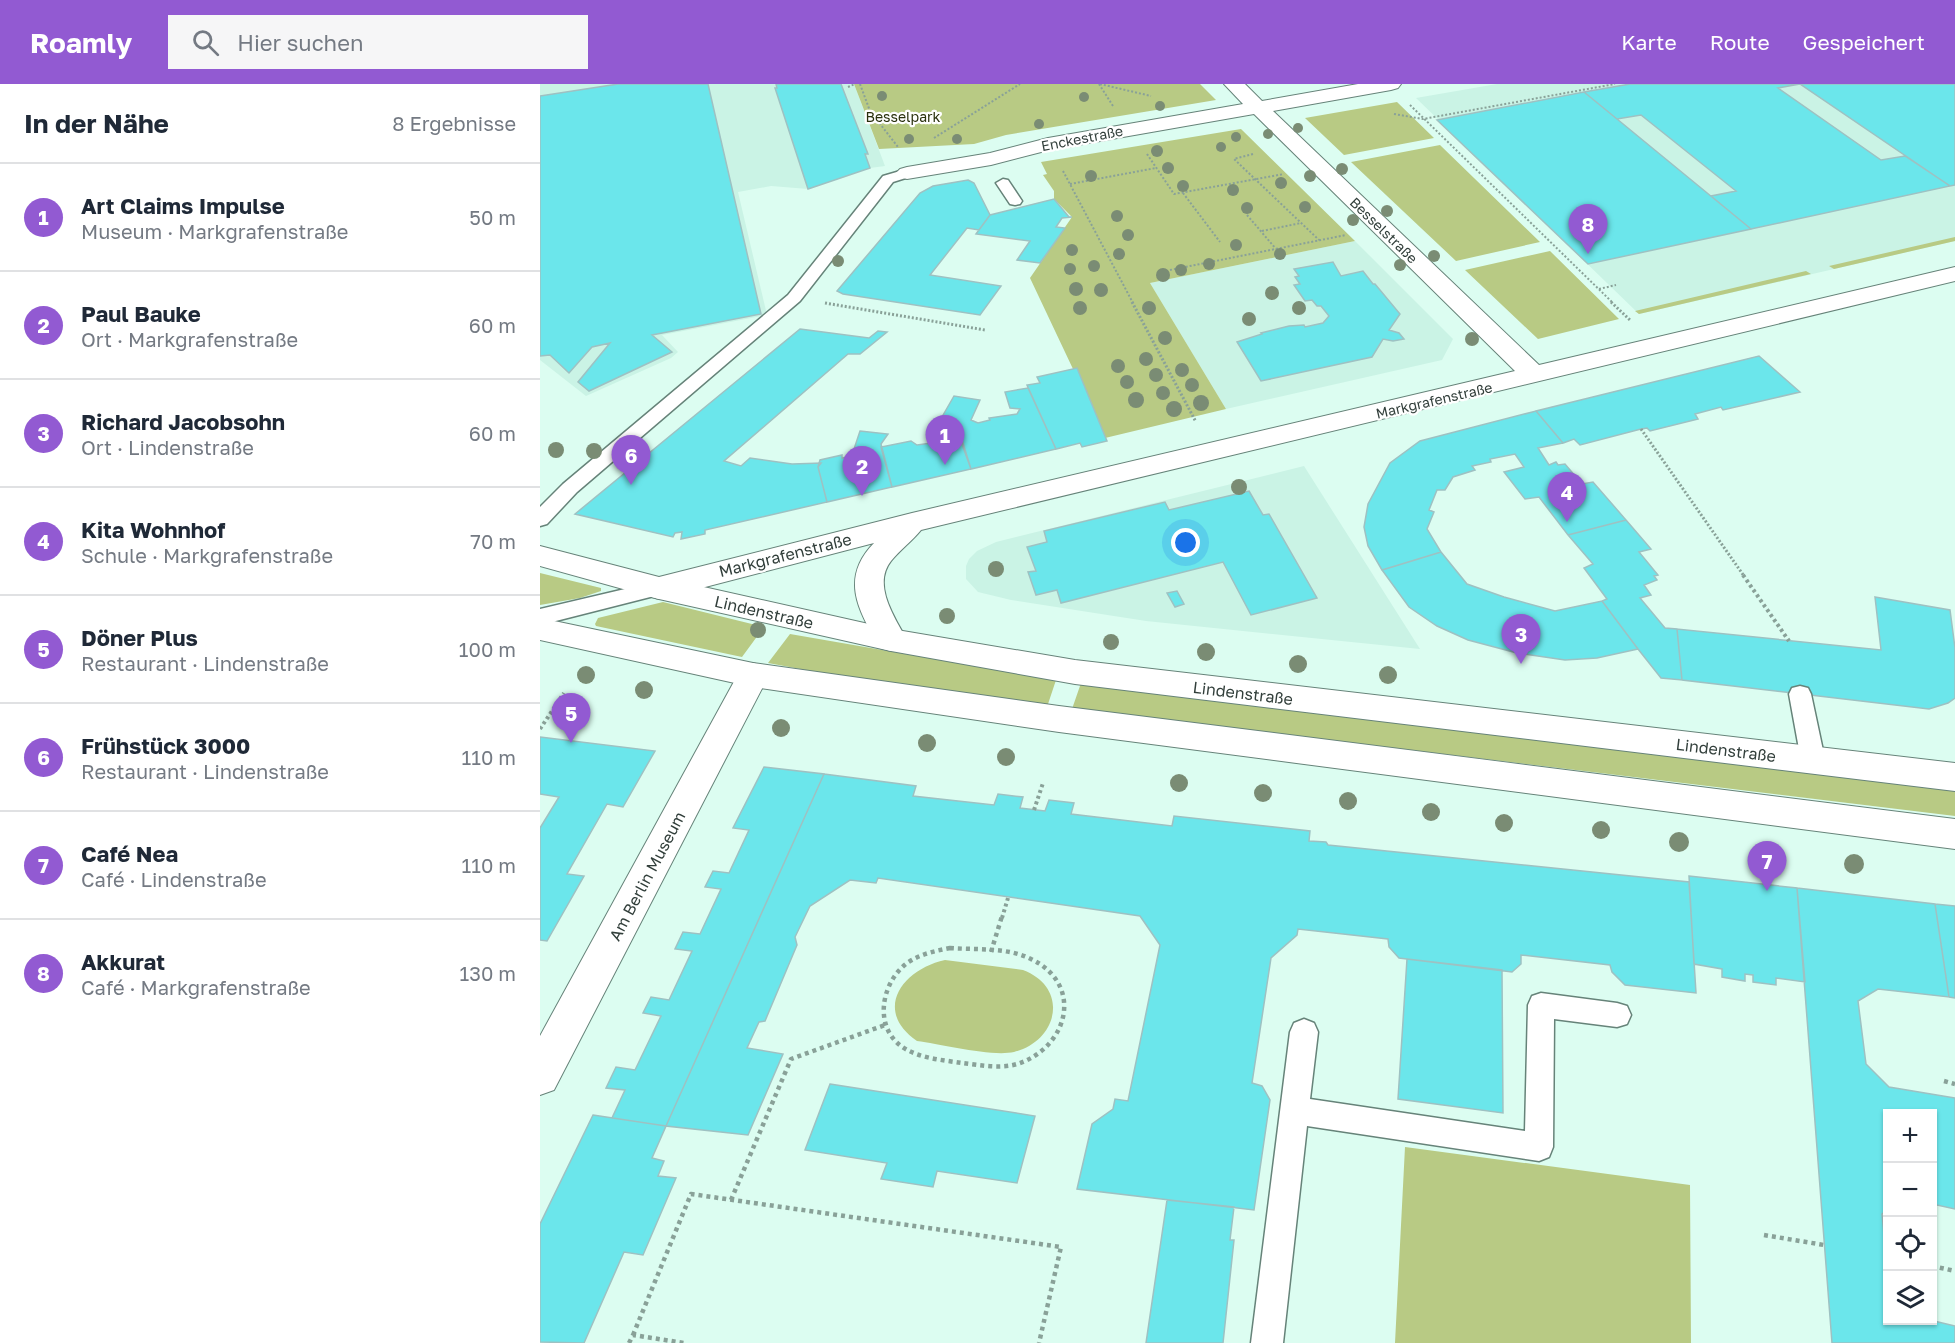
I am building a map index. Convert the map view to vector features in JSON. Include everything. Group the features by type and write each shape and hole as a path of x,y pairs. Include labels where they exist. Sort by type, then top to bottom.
{"street":[{"name":"Besselstraße","path":"1234,84 1535,376"},
{"name":"Enckestraße","path":"906,164 991,159 1048,144 1391,84"},
{"name":"Markgrafenstraße","path":"659,588 912,523 1955,274"},
{"name":"Markgrafenstraße","path":"891,640 870,601 869,573 884,548 912,523"},
{"name":"Lindenstraße","path":"540,556 659,588 891,640 1075,672 1955,777"},
{"path":"540,629 753,675 1059,719 1955,834"},
{"name":"Am Berlin Museum","path":"540,1076 753,675"}],"lane":[{"path":"540,519 570,488 794,298 888,179 906,164"},
{"path":"1003,183 1015,201"},
{"path":"540,617 659,588"},
{"path":"1800,694 1813,760"},
{"path":"1294,1110 1539,1147 1541,1005 1617,1015"},
{"path":"1267,1343 1305,1032"}],"path":[{"path":"848,87 855,84"},
{"path":"860,84 870,111 906,164"},
{"path":"931,140 1020,84"},
{"path":"1100,84 1156,98"},
{"path":"1423,119 1615,84"},
{"path":"1409,105 1633,322"},
{"path":"1129,129 1174,194 1286,174"},
{"path":"1048,144 1196,422"},
{"path":"1253,154 1234,159 1320,241"},
{"path":"1070,184 1156,168"},
{"path":"1183,193 1220,242"},
{"path":"1247,215 1276,249"},
{"path":"1261,231 1300,223"},
{"path":"1170,270 1348,235"},
{"path":"1599,289 1616,285"},
{"path":"794,298 985,330"},
{"path":"1641,429 1789,641"},
{"path":"540,729 564,693"},
{"path":"1034,810 1043,783"},
{"path":"991,952 1008,898"},
{"path":"939,949 991,952 1030,958 1053,973 1062,988 1066,1007 1061,1027 1045,1049 1019,1063 999,1066 925,1056 905,1050 892,1040 885,1025 882,1008 886,989 898,971 908,962 939,949"},
{"path":"731,1200 791,1059 885,1025"},
{"path":"1944,1081 1955,1084"},
{"path":"629,1343 691,1194 1061,1247 1040,1343"},
{"path":"1764,1235 1824,1245"},
{"path":"1937,1267 1955,1271"},
{"path":"633,1335 684,1343"}],"shaded area":[{"path":"540,84 854,84 885,166 870,168 808,189 771,186 738,192 767,315 662,335 678,352 671,358 586,396 540,360"},
{"path":"1497,84 1955,84 1955,241 1639,314 1416,98"},
{"path":"1355,241 1453,339 1442,360 1226,409 1150,283"},
{"path":"1304,466 1420,649 1146,621 1011,600 978,592 966,579 966,566 969,559 977,551 996,542"}],"green space":[{"name":"Besselpark","path":"854,84 1200,84 1216,100 1006,135 974,144 879,149"},
{"path":"1397,102 1434,138 1344,155 1305,118"},
{"path":"1241,129 1355,241 1150,283 1226,409 1105,438 1077,369 1073,369 1030,278 1072,217 1054,199 1054,191 1043,175 1047,174 1041,162"},
{"path":"1440,145 1540,242 1456,261 1351,162"},
{"path":"1955,237 1955,241 1834,269 1829,266"},
{"path":"1550,251 1619,319 1538,339 1465,270"},
{"path":"1806,271 1811,274 1639,314 1635,311"},
{"path":"540,573 601,588 601,591 580,598 540,605"},
{"path":"663,602 764,627 742,657 595,624 598,618"},
{"path":"790,634 1056,680 1047,707 908,689 768,663"},
{"path":"1081,683 1955,791 1955,816 1072,709"},
{"path":"945,960 1023,970 1038,978 1048,989 1052,1001 1053,1014 1049,1026 1041,1037 1029,1046 1014,1052 980,1052 917,1041 904,1029 896,1017 895,1004 898,992 917,972"},
{"path":"1405,1147 1690,1185 1691,1343 1395,1343"}],"building":[{"path":"618,84 708,84 761,314 652,335 672,352 589,391 578,382 610,343 592,347 569,373 550,355 540,356 540,96"},
{"path":"776,84 841,84 868,154 865,154 870,168 808,189 775,88 777,88"},
{"path":"1630,84 1800,84 1778,88 1881,160 1905,156 1950,186 1751,229 1711,196 1736,191 1641,115 1617,119 1584,92"},
{"path":"1800,84 1955,84 1955,185 1950,186"},
{"path":"1584,92 1751,229 1588,264 1437,120"},
{"path":"968,180 974,183 990,215 979,230 967,228 930,275 1001,286 980,315 843,294 837,291 920,193 933,186"},
{"path":"1054,199 1069,217 1072,217 1062,218 1056,227 1065,228 1040,263 1017,260 1030,241 976,234 990,215"},
{"path":"1333,262 1341,276 1363,271 1375,284 1400,314 1389,330 1399,333 1404,339 1393,341 1383,339 1372,357 1261,381 1237,342 1289,326 1304,325 1305,327 1323,323 1329,316 1312,300 1305,301 1294,285 1300,284 1295,277 1299,276 1294,269"},
{"path":"800,329 869,338 878,331 887,332 860,354 848,354 724,461 741,466 750,458 792,464 821,463 818,467 827,502 705,530 705,534 681,539 682,532 675,533 673,537 575,514"},
{"path":"1759,356 1800,392 1723,410 1721,407 1695,414 1698,419 1650,431 1647,428 1641,429 1580,445 1574,439 1563,443 1536,411"},
{"path":"1077,368 1107,441 1082,447 1080,443 1056,449 1027,385 1040,383 1037,377"},
{"path":"1028,388 1056,449 971,469 958,427 938,424 954,396 980,400 971,420 978,423 990,420 989,418 1017,414 1020,409 1010,408 1005,392"},
{"path":"1536,411 1563,443 1538,448 1549,465 1556,462 1558,465 1565,464 1582,484 1593,482 1626,520 1568,535 1539,497 1525,499 1504,472 1524,467 1515,454 1490,459 1491,462 1472,466 1475,470 1453,477 1445,490 1437,490 1429,510 1434,512 1427,529 1441,552 1382,570 1368,546 1364,527 1368,504 1390,463 1420,441"},
{"path":"860,431 888,434 881,444 892,487 827,502 818,467 820,460 842,455 842,458 857,455 860,452 854,449"},
{"path":"960,439 971,469 892,487 881,447 911,441 917,445"},
{"path":"1249,491 1263,515 1269,514 1317,598 1251,615 1223,562 1061,603 1057,590 1036,595 1028,572 1036,571 1027,547 1047,542 1044,531 1165,502 1169,510"},
{"path":"1626,520 1651,549 1639,552 1658,575 1654,576 1657,580 1644,585 1651,595 1640,598 1665,628 1677,629 1682,680 1661,678 1638,649 1602,601 1607,599 1584,568 1593,564 1568,535"},
{"path":"1441,552 1467,584 1504,597 1555,611 1602,601 1638,649 1597,658 1565,660 1517,653 1468,640 1437,626 1409,607 1382,570"},
{"path":"1177,591 1184,604 1175,607 1167,593"},
{"path":"1875,597 1950,610 1955,648 1955,698 1948,703 1929,709 1682,680 1677,629 1881,650"},
{"path":"540,737 655,751 623,807 607,804 567,874 584,876 547,941 540,940 540,828 559,797 540,794"},
{"path":"764,767 824,774 666,1126 612,1118 625,1090 606,1088 616,1067 635,1070 661,1016 643,1013 651,997 669,1000 692,951 675,949 683,932 700,934 721,889 705,887 713,871 729,873 749,830 733,828"},
{"path":"824,774 916,786 913,796 994,805 998,794 1023,797 1020,808 1045,811 1049,800 1074,803 1071,814 1172,826 1174,816 1310,831 1309,841 1326,842 1328,845 1689,882 1696,993 1625,985 1612,972 1610,965 1521,955 1521,964 1512,972 1399,958 1389,947 1388,939 1298,929 1297,935 1271,958 1252,1083 1262,1086 1270,1100 1254,1210 1077,1189 1092,1124 1113,1109 1115,1099 1128,1101 1160,945 1140,916 878,878 876,883 850,880 810,906 795,937 797,945 765,1021 759,1022 747,1048 783,1054 748,1135 666,1126"},
{"path":"1689,876 1797,888 1805,982 1776,978 1776,985 1753,982 1753,975 1745,974 1745,981 1722,977 1722,969 1694,964"},
{"path":"1797,888 1935,904 1949,997 1878,989 1858,1001 1866,1064 1889,1087 1955,1098 1955,1209 1937,1205 1937,1109 1883,1109 1882,1214 1883,1325 1937,1325 1937,1322 1955,1326 1955,1343 1832,1343"},
{"path":"1935,904 1955,906 1955,998 1949,997"},
{"path":"1407,959 1502,970 1503,1113 1398,1099"},
{"path":"830,1084 1035,1116 1017,1183 937,1171 933,1187 881,1179 887,1163 805,1150"},
{"path":"593,1115 666,1126 652,1158 664,1161 658,1176 676,1178 643,1255 624,1252 584,1343 540,1342 540,1224"},
{"path":"1167,1200 1234,1207 1230,1240 1234,1240 1223,1343 1146,1343"}],"place":[{"name":"Akkurat","path":"1588,254"},
{"name":"Art Claims Impulse","path":"945,465"},
{"name":"Frühstück 3000","path":"631,485"},
{"name":"Paul Bauke","path":"862,496"},
{"name":"Kita Wohnhof","path":"1567,522"},
{"name":"Richard Jacobsohn","path":"1521,664"},
{"name":"Döner Plus","path":"571,743"},
{"name":"Café Nea","path":"1767,891"}]}
